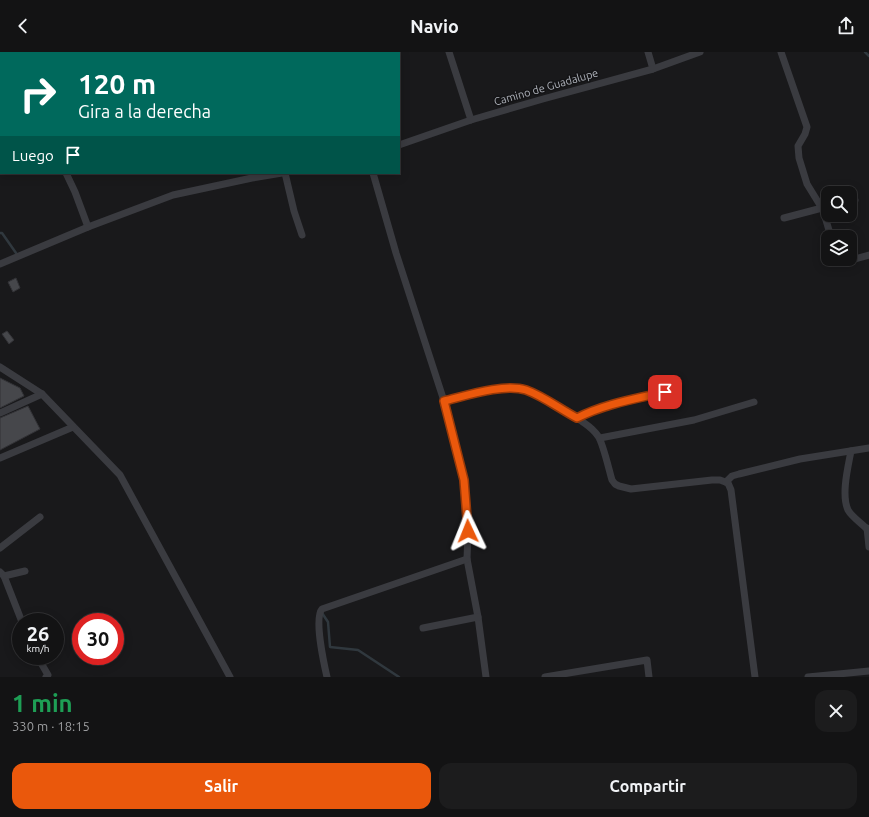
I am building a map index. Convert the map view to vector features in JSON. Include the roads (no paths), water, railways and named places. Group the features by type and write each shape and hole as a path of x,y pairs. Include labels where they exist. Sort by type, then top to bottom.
{"street":[{"path":"449,52 471,120"},
{"path":"648,52 653,69"},
{"name":"Camino de Guadalupe","path":"400,145 471,120 653,69 700,52"},
{"path":"781,52 807,127 798,146 802,171 807,184 821,205"},
{"path":"66,174 88,227"},
{"path":"0,264 88,227 174,196 252,178 278,174"},
{"path":"284,174 302,235"},
{"path":"373,174 396,253 444,401 464,480 468,531 467,560 478,617 486,677"},
{"path":"784,218 821,210"},
{"path":"857,258 869,255"},
{"path":"0,368 42,394 72,427 120,475 230,677"},
{"path":"444,401 500,389 516,389 533,393 577,418 591,428 600,438 612,480 619,486 631,489 704,480 720,480 726,482 731,490 755,677"},
{"path":"577,418 588,412 606,406 665,392"},
{"path":"0,413 42,394"},
{"path":"600,438 694,420 754,402"},
{"path":"0,458 72,427"},
{"path":"726,482 732,476 800,459 830,453 851,452 869,448"},
{"path":"851,452 846,480 846,504 849,511 868,529 869,547"},
{"path":"0,548 40,517"},
{"path":"328,677 321,641 319,612 326,606 467,560"},
{"path":"18,613 2,574 25,571"},
{"path":"423,628 478,617"},
{"path":"545,677 586,673 647,660 649,677"},
{"path":"42,665 48,676 46,677"},
{"path":"808,677 869,671"}],"waterway":[{"path":"865,52 869,56"},
{"path":"0,233 2,233 16,253"},
{"path":"322,613 328,622 330,647 358,650 399,677"}]}
